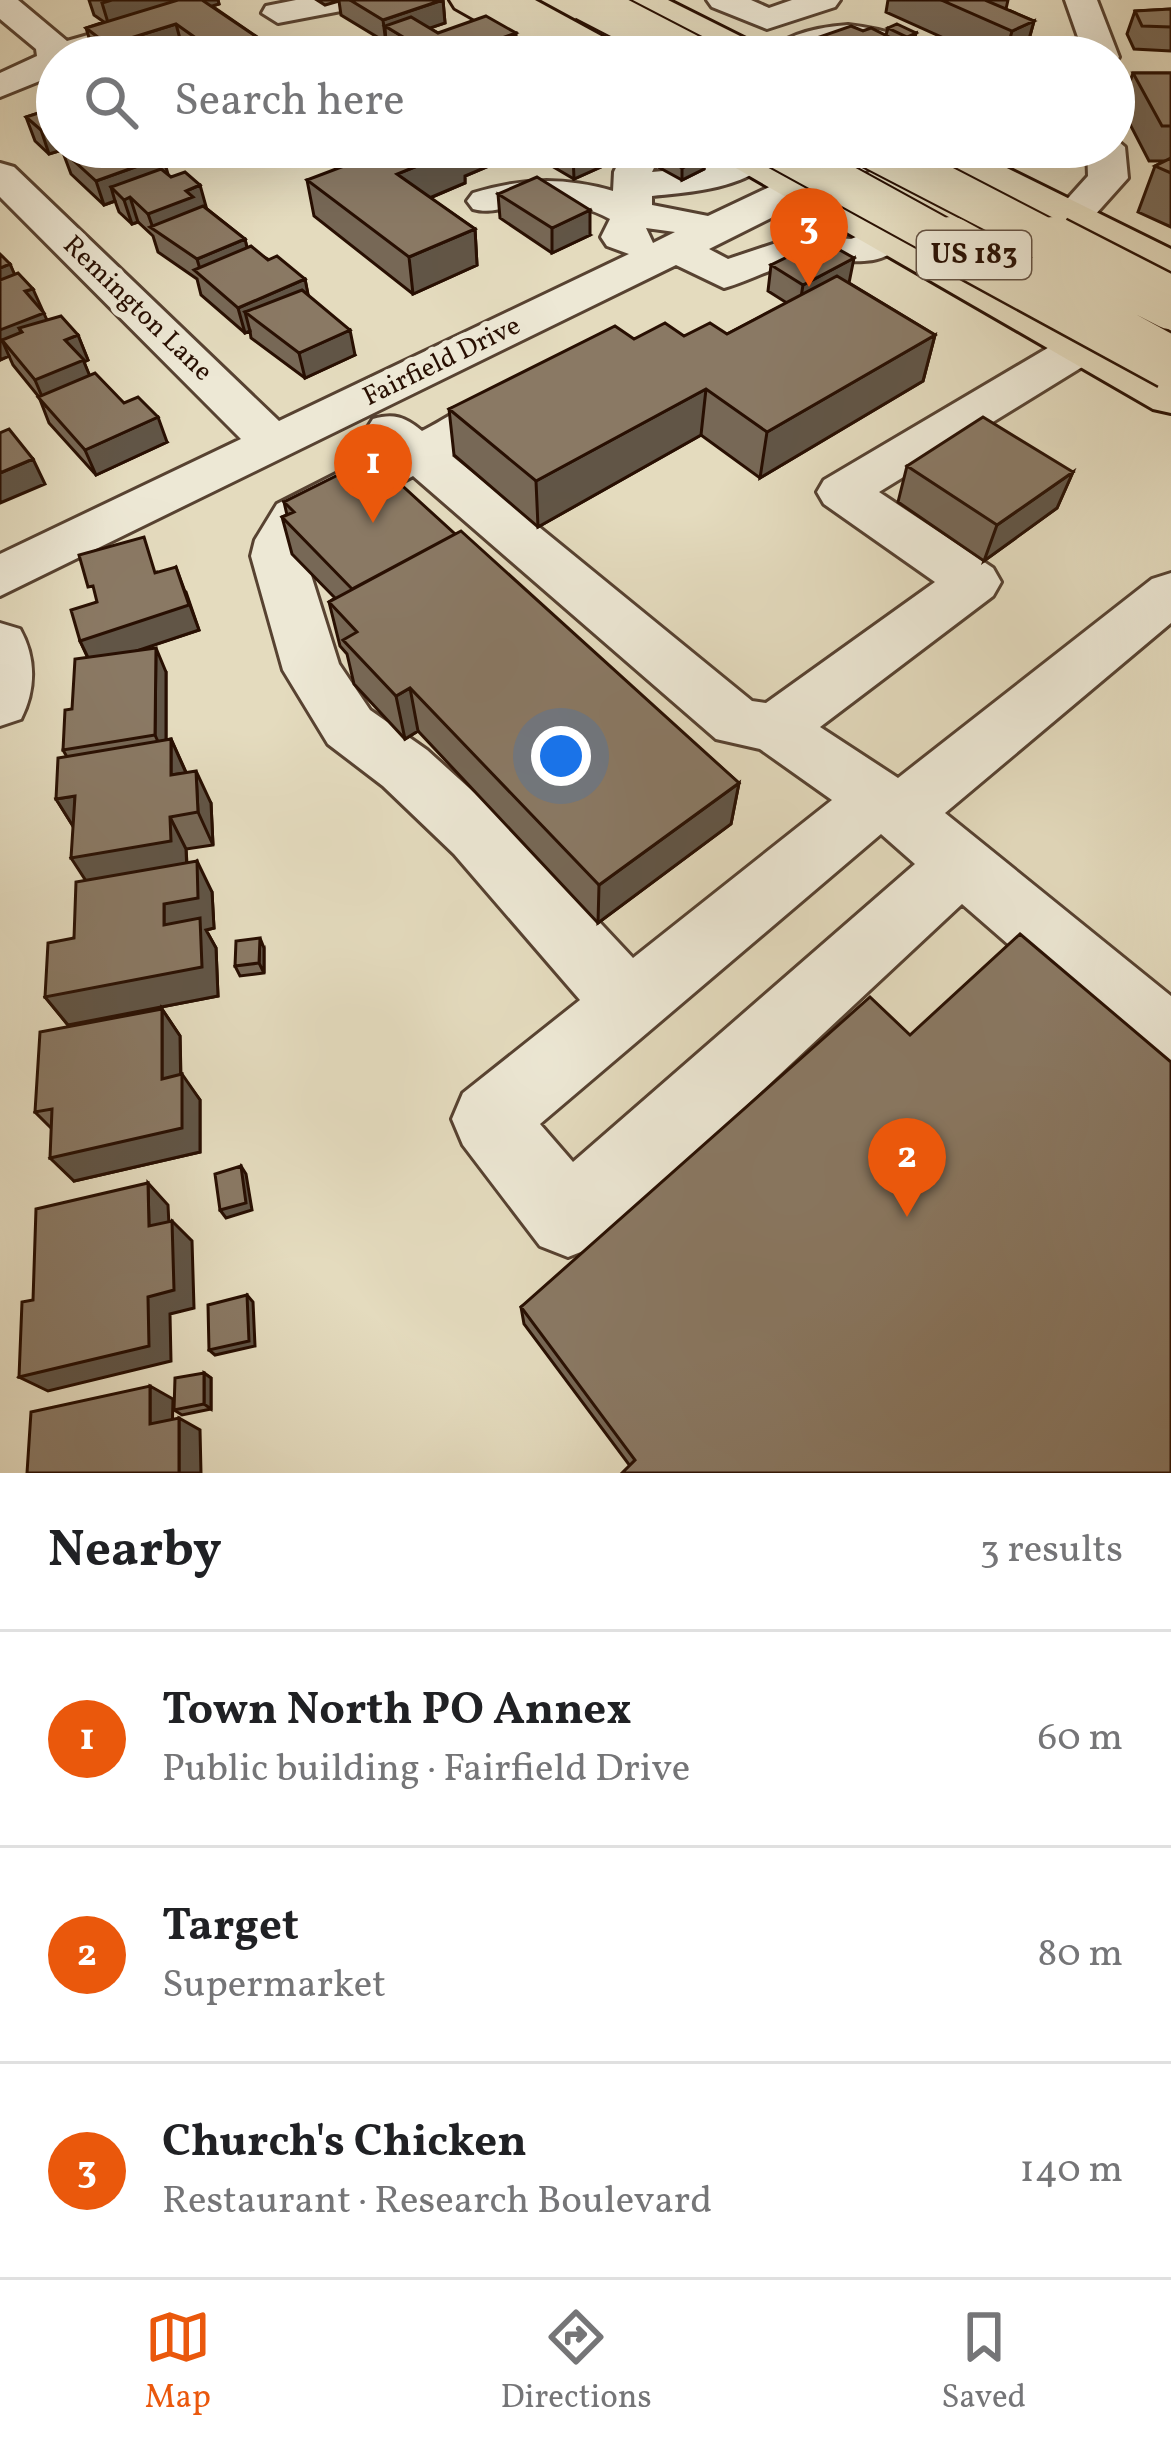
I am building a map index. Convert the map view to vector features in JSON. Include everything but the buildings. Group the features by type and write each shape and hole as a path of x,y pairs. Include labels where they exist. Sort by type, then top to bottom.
{"main road":[{"path":"468,0 566,36"},
{"path":"585,0 654,36"},
{"path":"640,0 710,36"},
{"path":"505,10 540,36"},
{"path":"672,36 680,21"},
{"path":"776,168 802,187 865,261 1084,346 1171,397"},
{"name":"US 183","path":"786,168 1171,363"},
{"name":"US 183","path":"910,168 1171,303"},
{"path":"974,168 1163,256"}],"street":[{"path":"278,13 351,0"},
{"path":"730,1 767,19 824,0"},
{"path":"1081,0 1099,36"},
{"path":"0,2 41,36"},
{"path":"459,36 505,10"},
{"path":"137,36 165,23"},
{"path":"837,36 870,36"},
{"path":"488,201 517,191 543,190 609,203 638,183 703,178 721,168"},
{"name":"Fairfield Drive","path":"0,577 841,168"},
{"path":"1071,217 1108,178 1107,168"},
{"name":"Remington Lane","path":"0,175 274,444"},
{"path":"638,183 670,215 682,246"},
{"path":"638,183 622,237 682,246 724,275 726,288 755,308"},
{"path":"724,275 800,248 824,246 865,261"},
{"path":"775,728 974,582 842,492 1084,346"},
{"path":"562,378 295,517 281,540 278,556 312,670 349,727 405,768 477,835 628,1003"},
{"path":"358,403 737,722 775,728 888,807 1171,1040"},
{"path":"961,865 568,1218 489,1119 628,1003 1171,593"},
{"path":"0,644 4,656 0,703"}],"place":[{"name":"Church's Chicken","path":"809,287"},
{"name":"Town North PO Annex","path":"373,523"},
{"name":"Target","path":"907,1217"}]}
